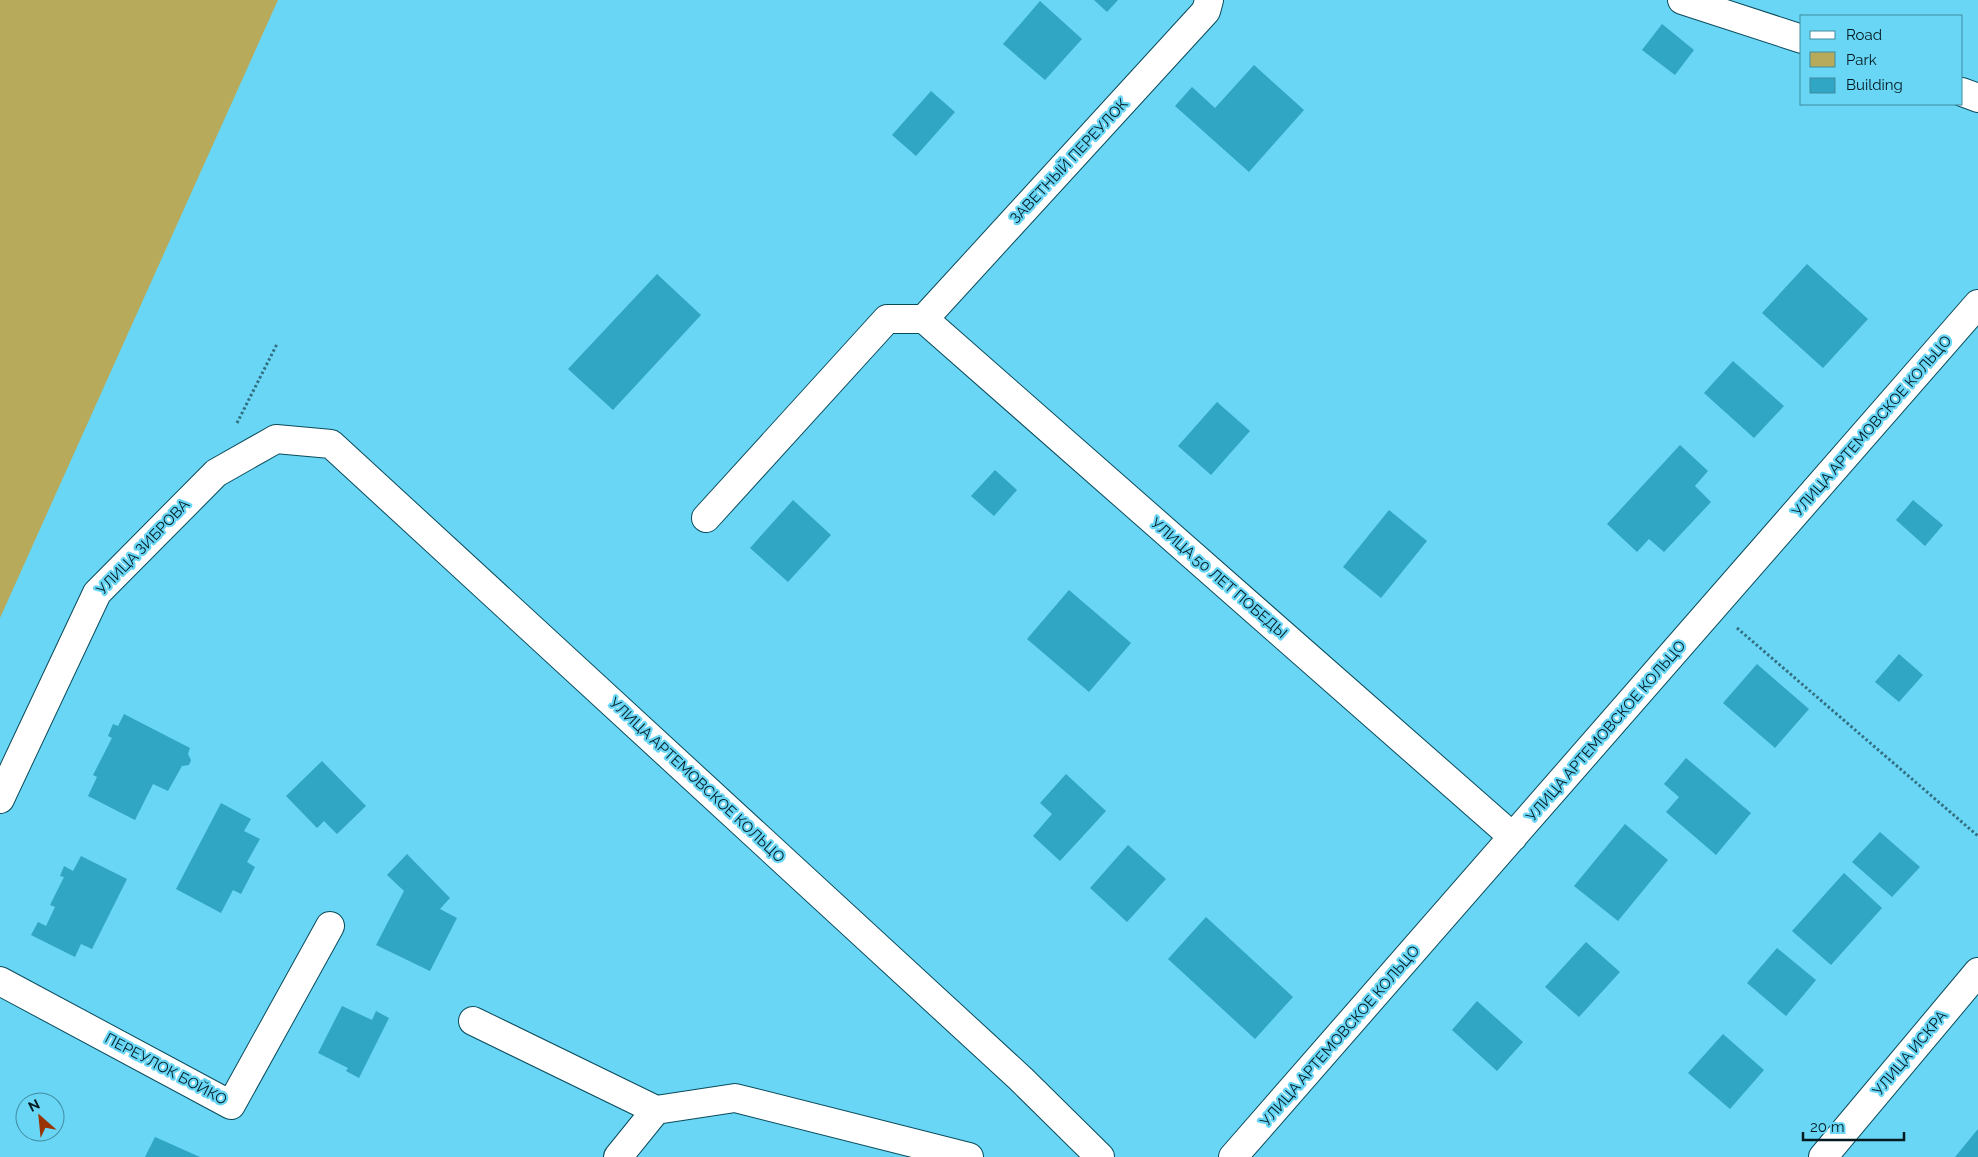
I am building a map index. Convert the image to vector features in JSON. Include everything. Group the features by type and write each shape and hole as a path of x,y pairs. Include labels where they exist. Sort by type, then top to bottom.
{"street":[{"name":"ЗАВЕТНЫЙ ПЕРЕУЛОК","path":"924,319 1206,11 1209,0"},
{"path":"1682,0 1800,38"},
{"path":"1963,92 1978,98"},
{"name":"УЛИЦА АРТЕМОВСКОЕ КОЛЬЦО","path":"1233,1157 1978,304"},
{"path":"706,518 887,319 924,319"},
{"name":"УЛИЦА 50 ЛЕТ ПОБЕДЫ","path":"924,319 1514,837"},
{"name":"УЛИЦА АРТЕМОВСКОЕ КОЛЬЦО","path":"276,439 331,444 1022,1079 1100,1157"},
{"name":"УЛИЦА ЗИБРОВА","path":"0,799 97,593 216,472 276,439"},
{"name":"ПЕРЕУЛОК БОЙКО","path":"0,981 231,1105 330,926"},
{"name":"УЛИЦА ИСКРА","path":"1827,1156 1978,972"},
{"path":"473,1021 656,1110 735,1098 969,1157"},
{"path":"618,1157 656,1110"}],"path":[{"path":"1714,608 1978,836"}],"green space":[{"path":"0,0 278,0 0,618"}],"building":[{"path":"1094,0 1118,0 1107,12"},
{"path":"1040,1 1082,39 1045,80 1003,44"},
{"path":"1662,24 1694,50 1675,75 1642,50"},
{"path":"1254,65 1304,110 1249,172 1175,106 1192,87 1215,108"},
{"path":"931,91 955,112 916,156 892,135"},
{"path":"1807,264 1868,319 1823,368 1762,313"},
{"path":"657,274 701,315 613,410 568,369"},
{"path":"1733,361 1784,406 1754,438 1704,393"},
{"path":"1217,402 1250,431 1211,475 1178,446"},
{"path":"1680,445 1708,471 1695,486 1711,502 1664,552 1649,539 1637,552 1607,524"},
{"path":"995,470 1017,490 994,516 971,496"},
{"path":"793,500 831,535 788,582 750,548"},
{"path":"1913,500 1943,525 1925,546 1896,520"},
{"path":"1389,510 1427,541 1381,598 1343,567"},
{"path":"1069,590 1131,643 1089,692 1027,639"},
{"path":"1899,654 1923,675 1899,702 1875,682"},
{"path":"1757,664 1809,709 1775,748 1723,703"},
{"path":"124,714 190,748 188,754 191,760 189,765 182,766 168,791 153,784 135,820 88,796 97,777 93,775 112,738 108,736 113,724 118,726"},
{"path":"1686,758 1751,813 1716,855 1666,812 1679,797 1664,784"},
{"path":"322,761 366,806 337,834 324,821 317,828 286,796"},
{"path":"1066,774 1106,811 1060,861 1033,836 1052,814 1040,803"},
{"path":"221,803 251,819 244,831 260,839 247,862 255,867 241,894 233,890 221,913 176,889"},
{"path":"1625,824 1668,860 1618,921 1574,886"},
{"path":"1880,832 1920,867 1892,897 1852,862"},
{"path":"1128,845 1166,879 1127,922 1090,888"},
{"path":"407,854 450,898 440,909 457,918 430,971 376,945 404,891 387,875"},
{"path":"81,856 127,879 92,949 81,944 75,957 31,935 38,922 46,926 55,907 50,905 64,877 60,876 64,866 73,871"},
{"path":"1844,873 1882,908 1831,965 1792,931"},
{"path":"1206,917 1293,997 1255,1039 1168,959"},
{"path":"1586,942 1620,972 1579,1017 1545,987"},
{"path":"1777,948 1816,980 1786,1016 1747,983"},
{"path":"1477,1001 1523,1042 1497,1071 1452,1030"},
{"path":"342,1006 372,1020 376,1011 389,1018 359,1078 346,1071 348,1068 318,1053"},
{"path":"1723,1034 1764,1070 1730,1109 1688,1073"},
{"path":"1978,1129 1978,1157 1955,1157"},
{"path":"155,1137 200,1157 145,1157"}]}
